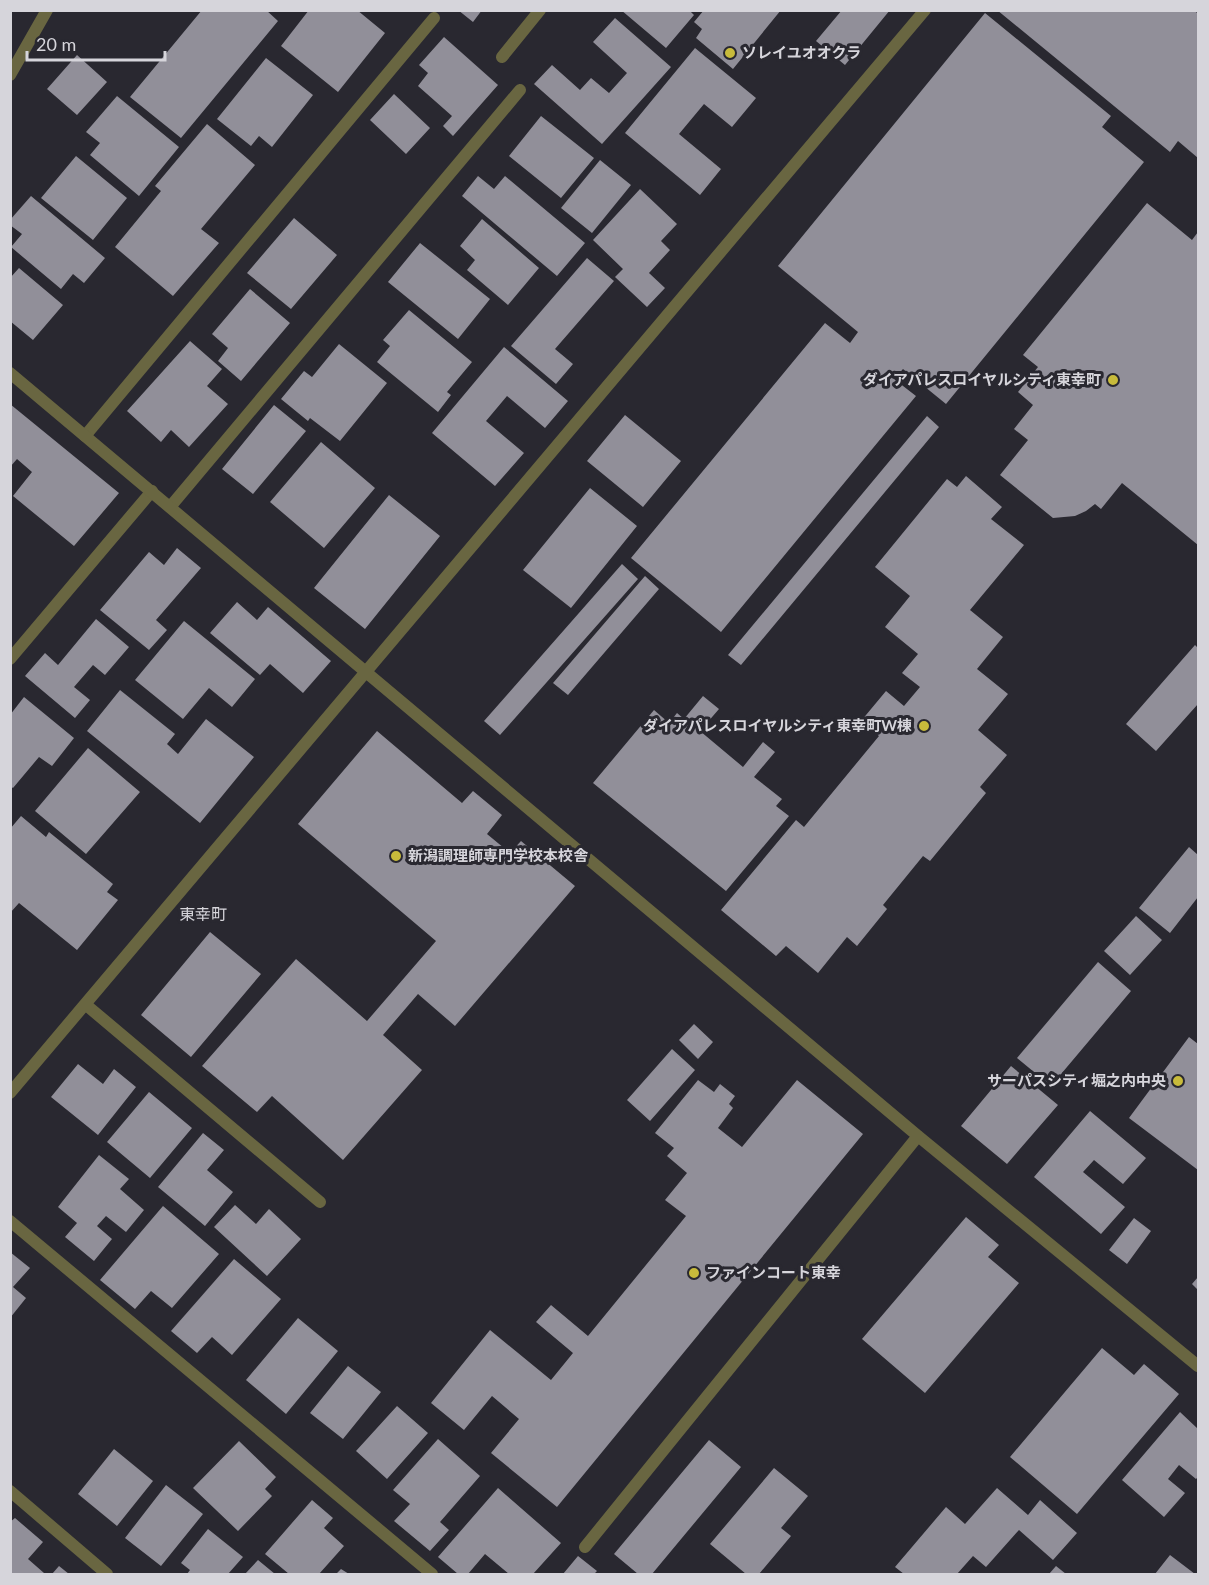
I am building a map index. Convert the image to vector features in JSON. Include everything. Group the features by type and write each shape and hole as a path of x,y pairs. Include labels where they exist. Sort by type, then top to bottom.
{"street":[{"path":"10,75 47,10"},
{"path":"502,57 540,10"},
{"path":"10,1093 925,10"},
{"path":"85,436 434,18"},
{"path":"170,507 520,90"},
{"path":"10,373 918,1136 1198,1366"},
{"path":"10,659 152,491"},
{"path":"85,1004 320,1202"},
{"path":"585,1547 918,1136"},
{"path":"10,1221 432,1575"},
{"path":"10,1491 107,1575"}],"building":[{"path":"202,10 266,10 278,21 181,138 130,97"},
{"path":"309,10 357,10 385,33 338,92 281,46"},
{"path":"458,10 482,10 473,22"},
{"path":"621,10 689,10 694,15 666,48"},
{"name":"ソレイユオオクラ","path":"704,10 781,10 733,69 696,38 702,29 694,22"},
{"path":"842,10 890,10 845,65 816,41"},
{"path":"997,10 1194,10 1198,14 1198,158 1178,141 1170,152"},
{"path":"985,13 1111,116 1102,127 1144,162 946,404 903,369 894,379 916,396 721,632 631,558 825,323 850,343 858,332 778,266"},
{"path":"615,18 671,67 602,144 534,84 552,65 580,90 591,78 609,93 627,73 593,42"},
{"path":"444,37 498,85 453,136 443,126 452,116 418,86 428,73 419,65"},
{"path":"695,48 756,98 732,127 704,104 679,134 721,169 700,195 625,133"},
{"path":"77,55 107,82 77,115 47,89"},
{"path":"266,58 313,95 272,147 259,136 251,146 217,119"},
{"path":"394,94 430,128 406,154 370,120"},
{"path":"117,96 179,147 139,196 90,155 100,143 86,132"},
{"path":"541,116 594,158 561,198 509,156"},
{"path":"207,124 255,165 201,229 219,243 173,296 115,247 161,191 155,186"},
{"path":"76,156 127,198 93,240 41,198"},
{"path":"600,160 631,185 592,233 561,208"},
{"path":"478,176 494,189 505,176 585,243 557,276 462,196"},
{"path":"640,189 677,224 661,241 670,250 649,273 665,288 647,307 615,277 623,269 593,240"},
{"path":"31,196 105,258 84,283 73,274 61,289 11,247 22,234 10,225 10,220"},
{"name":"ダイアパレスロイヤルシティ東幸町","path":"1147,203 1192,240 1198,232 1198,545 1122,483 1101,509 1095,504 1075,516 1053,518 1000,475 1028,440 1014,429 1033,405 1018,392 1038,367 1023,355"},
{"path":"294,218 337,255 291,309 247,273"},
{"path":"482,219 539,268 508,305 467,270 475,260 460,246"},
{"path":"420,243 490,299 458,339 388,282"},
{"path":"587,258 614,281 555,349 573,364 556,384 511,346"},
{"path":"19,268 63,305 33,340 10,321 10,278"},
{"path":"250,289 290,323 241,381 218,361 228,348 212,334"},
{"path":"409,310 472,362 447,392 451,395 438,412 377,362 390,346 383,340"},
{"path":"190,341 222,369 207,386 228,404 189,447 171,430 161,442 127,411"},
{"path":"339,344 387,383 340,441 310,418 308,421 281,399 304,371 312,377"},
{"path":"504,347 568,401 545,428 507,396 486,421 524,453 495,486 432,433"},
{"path":"10,404 119,493 74,546 13,496 32,472 17,459 10,467"},
{"path":"274,405 306,431 253,494 222,469"},
{"path":"625,415 681,461 643,507 587,461"},
{"path":"927,416 939,427 741,665 728,655"},
{"path":"321,442 375,488 324,548 270,502"},
{"name":"ダイアパレスロイヤルシティ東幸町W棟","path":"966,476 1002,507 991,519 1024,545 970,610 1003,637 977,669 1008,694 978,730 1007,755 980,787 986,793 930,861 923,856 883,905 887,909 857,946 847,937 818,973 786,946 776,956 721,910 796,820 804,827 879,736 861,721 886,691 904,706 920,687 902,673 918,654 885,627 910,596 875,567 947,479 957,487"},
{"path":"590,488 637,526 571,608 523,570"},
{"path":"389,495 440,536 365,629 314,588"},
{"path":"177,548 201,568 156,620 167,630 149,650 100,610 149,552 164,565"},
{"path":"622,564 638,579 500,735 484,721"},
{"path":"645,576 659,589 568,695 553,683"},
{"path":"237,602 257,620 268,607 331,661 303,693 270,664 260,675 210,633"},
{"path":"96,619 129,647 105,675 93,665 74,687 90,700 75,718 25,676 45,653 58,665"},
{"path":"184,621 255,679 232,707 209,688 183,719 135,680"},
{"path":"1195,645 1198,648 1198,704 1156,751 1126,724"},
{"path":"120,690 175,734 167,744 178,754 206,719 254,757 200,823 87,731"},
{"path":"703,696 719,709 700,731 743,767 763,742 775,752 754,777 782,799 776,806 789,816 726,891 593,783 654,710 669,723 677,713 684,719"},
{"path":"24,697 74,738 52,766 39,757 13,788 10,786 10,715"},
{"path":"377,731 462,803 473,791 502,815 487,834 510,853 521,841 575,886 455,1026 418,994 383,1035 422,1070 343,1160 272,1096 257,1112 202,1066 296,959 367,1021 436,941 298,824"},
{"path":"88,748 140,792 86,854 35,811"},
{"path":"21,816 46,837 49,832 113,884 107,892 118,900 77,950 19,903 10,913 10,829"},
{"path":"1189,847 1198,855 1198,897 1170,933 1139,908"},
{"path":"1136,916 1162,940 1130,975 1104,951"},
{"path":"210,932 261,974 191,1057 141,1015"},
{"path":"1098,962 1131,991 1051,1086 1017,1058"},
{"path":"694,1024 713,1042 698,1059 679,1040"},
{"name":"サーパスシティ堀之内中央","path":"1189,1037 1198,1044 1198,1170 1129,1118"},
{"path":"672,1049 695,1070 650,1121 627,1100"},
{"path":"78,1064 103,1084 114,1069 136,1087 98,1135 51,1097"},
{"path":"1011,1066 1058,1105 1007,1164 961,1126"},
{"name":"ファインコート東幸","path":"698,1080 714,1092 720,1084 735,1096 729,1104 733,1108 718,1128 742,1147 797,1080 863,1134 557,1507 491,1453 519,1419 492,1396 464,1430 431,1403 490,1330 551,1380 573,1353 536,1322 551,1305 588,1336 686,1216 665,1200 687,1173 667,1156 674,1148 655,1133"},
{"path":"149,1092 192,1128 150,1178 107,1142"},
{"path":"1090,1111 1146,1158 1123,1184 1094,1160 1083,1172 1125,1207 1101,1234 1034,1177"},
{"path":"203,1133 224,1150 207,1170 233,1192 205,1226 158,1187"},
{"path":"99,1155 129,1179 120,1189 144,1210 126,1232 106,1216 97,1226 112,1239 94,1261 65,1237 77,1223 58,1207"},
{"path":"235,1205 256,1224 269,1209 301,1239 267,1276 214,1227"},
{"path":"163,1206 219,1254 172,1308 151,1291 135,1309 100,1280"},
{"path":"966,1217 999,1245 988,1257 1019,1283 925,1393 862,1339"},
{"path":"1134,1218 1151,1231 1127,1264 1109,1250"},
{"path":"10,1252 30,1268 13,1287 26,1298 10,1318"},
{"path":"234,1259 281,1299 232,1355 212,1337 197,1353 171,1331"},
{"path":"1198,1277 1198,1290 1192,1284"},
{"path":"298,1318 338,1351 286,1414 246,1380"},
{"path":"1102,1348 1134,1375 1144,1364 1179,1394 1077,1514 1010,1457"},
{"path":"348,1366 381,1392 343,1439 310,1413"},
{"path":"397,1406 428,1433 387,1479 356,1451"},
{"path":"1180,1412 1198,1429 1198,1477 1196,1479 1179,1465 1168,1479 1185,1493 1164,1517 1122,1480"},
{"path":"438,1439 480,1476 440,1522 449,1530 430,1551 394,1521 410,1504 393,1490"},
{"path":"709,1440 741,1467 652,1574 638,1574 614,1554"},
{"path":"239,1441 276,1477 265,1489 272,1496 238,1531 193,1488"},
{"path":"114,1449 153,1481 117,1526 78,1494"},
{"path":"774,1468 808,1496 781,1528 791,1536 759,1574 746,1574 710,1544"},
{"path":"166,1485 203,1514 161,1566 125,1538"},
{"path":"498,1488 561,1543 533,1574 509,1574 485,1554 468,1574 458,1574 438,1557"},
{"path":"997,1488 1028,1515 1040,1500 1077,1533 1053,1560 1019,1530 986,1567 973,1556 957,1574 904,1574 895,1567 946,1507 965,1524"},
{"path":"312,1500 333,1518 324,1528 344,1546 319,1574 289,1574 265,1554"},
{"path":"15,1518 43,1542 28,1559 44,1573 10,1574 10,1522"},
{"path":"208,1529 243,1557 228,1574 187,1574 190,1570 181,1563"},
{"path":"1170,1555 1195,1574 1155,1574"},
{"path":"578,1556 597,1571 594,1574 563,1574"},
{"path":"258,1560 275,1574 245,1574"},
{"path":"59,1566 69,1574 52,1574"},
{"path":"1056,1566 1066,1574 1049,1574"},
{"path":"341,1569 349,1574 336,1574"}],"place":[{"name":"ソレイユオオクラ","path":"730,53"},
{"name":"ダイアパレスロイヤルシティ東幸町","path":"1113,380"},
{"name":"ダイアパレスロイヤルシティ東幸町W棟","path":"924,726"},
{"name":"新潟調理師専門学校本校舎","path":"396,856"},
{"name":"サーパスシティ堀之内中央","path":"1178,1081"},
{"name":"ファインコート東幸","path":"694,1273"}],"district":[{"name":"東幸町","path":"203,914"}]}
